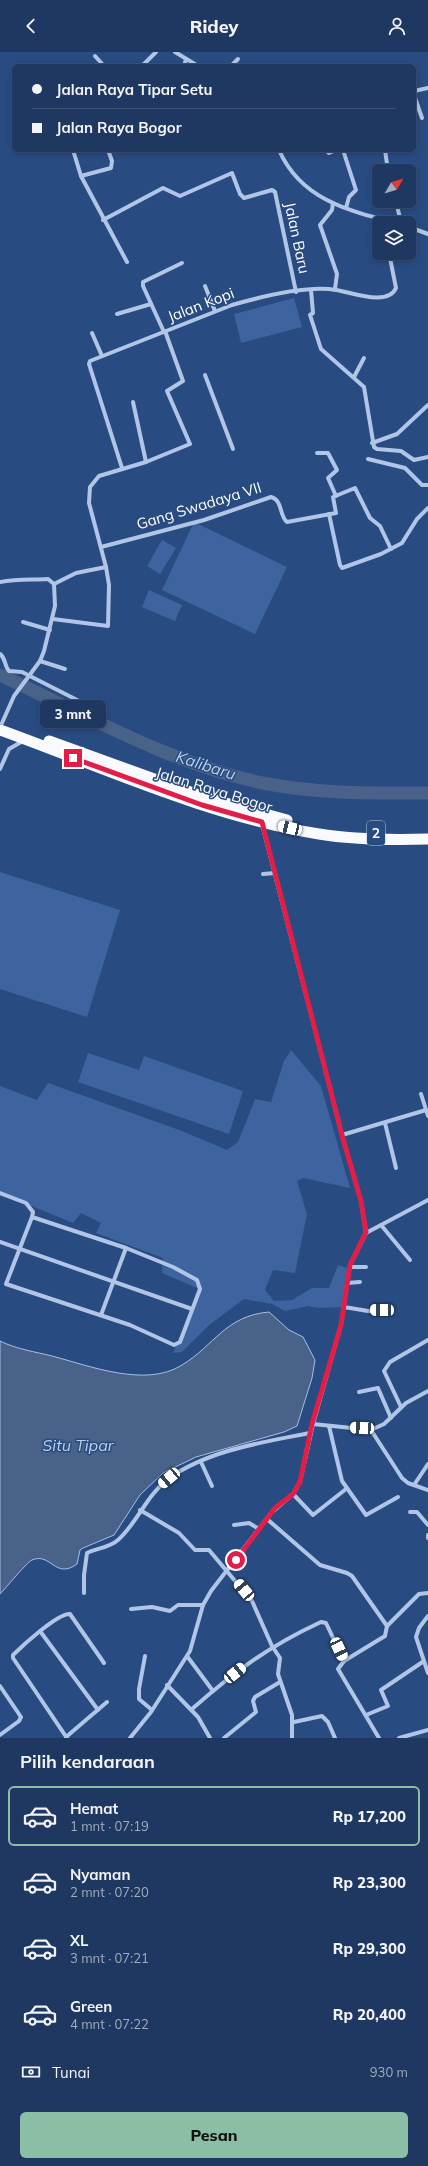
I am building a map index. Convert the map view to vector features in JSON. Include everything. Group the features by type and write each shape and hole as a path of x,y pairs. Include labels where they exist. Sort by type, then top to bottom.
{"highway":[{"name":"Jalan Raya Bogor","path":"1,725 202,805 262,822 319,834 344,837 394,840 428,838"},
{"name":"Jalan Raya Bogor","path":"28,736 204,796 292,822 359,832 428,831"}],"street":[{"path":"144,64 156,52"},
{"path":"177,53 195,64"},
{"path":"95,56 102,64"},
{"path":"185,64 186,59"},
{"path":"233,64 238,59"},
{"path":"416,91 428,88"},
{"path":"416,101 422,118"},
{"path":"74,152 81,176 103,220 127,262"},
{"path":"81,176 111,168 112,161 109,152"},
{"path":"280,152 284,162 301,184 316,196 372,217"},
{"path":"344,152 356,190 349,197 346,208"},
{"path":"385,152 387,164"},
{"name":"Jalan Baru","path":"103,220 163,188 180,196 230,173 233,174 240,194 244,198 273,190 276,193 296,292"},
{"path":"333,203 332,210 320,225 335,265 337,277 335,289"},
{"path":"416,230 428,234"},
{"name":"Jalan Kopi","path":"122,468 89,364 90,361 215,311 247,301 296,292 335,289 379,298 393,293 396,288 390,260"},
{"path":"53,619 108,626 109,585 106,567 89,503 90,487 100,476 122,468 146,462 184,447 190,443 167,391 183,381 164,332 143,286 144,281 182,263"},
{"path":"205,286 215,311"},
{"path":"311,290 313,313 310,315 322,349 364,387 372,443 377,450 401,451 414,460 428,457"},
{"path":"117,314 151,304"},
{"path":"92,333 102,356"},
{"path":"354,377 364,358"},
{"path":"206,375 233,449"},
{"path":"133,402 146,462"},
{"path":"372,443 397,434 428,405"},
{"path":"317,453 328,453 337,470 328,477 336,496"},
{"path":"368,460 401,466 408,470 422,485 428,485"},
{"path":"391,549 380,526 370,518 357,489 333,498 337,512 329,514 336,554 340,565 343,568 391,549 405,539 417,519 427,511"},
{"name":"Gang Swadaya VII","path":"101,547 204,520 271,497 277,499 284,520 289,522 329,514"},
{"path":"54,584 76,574 106,567"},
{"path":"0,582 26,578 36,581 48,579 54,584 55,606 53,619 40,661 14,696 1,725"},
{"path":"23,622 50,630"},
{"path":"0,654 3,656 5,666 9,670 19,671 83,703"},
{"path":"40,661 65,669"},
{"path":"0,769 5,755 18,742 28,736"},
{"path":"0,754 5,755"},
{"path":"130,1738 152,1710 193,1647 204,1605 226,1572 275,1508 293,1494 303,1472 312,1424 339,1334 350,1267 366,1232 361,1201 342,1135 262,822"},
{"path":"262,874 275,873"},
{"path":"420,1094 428,1116"},
{"path":"342,1135 426,1110"},
{"path":"384,1123 396,1168"},
{"path":"0,1193 29,1204 33,1212 18,1248 6,1284 101,1315 176,1344 180,1342 200,1289 197,1280 173,1267 126,1248 32,1217"},
{"path":"366,1232 427,1202"},
{"path":"381,1224 410,1260"},
{"path":"0,1242 192,1309"},
{"path":"101,1315 126,1248"},
{"path":"350,1267 366,1267"},
{"path":"347,1283 360,1282"},
{"path":"344,1307 368,1311 382,1310"},
{"path":"400,1407 384,1371 392,1360 428,1340"},
{"path":"359,1392 378,1388 391,1418"},
{"path":"312,1424 372,1430 384,1424 400,1407 428,1391"},
{"path":"329,1426 338,1469 346,1489 366,1515 398,1497"},
{"path":"372,1430 402,1478 414,1485 428,1490"},
{"path":"84,1592 84,1575 87,1553 116,1541 127,1530 155,1491 169,1478 201,1462 231,1451 310,1433"},
{"path":"201,1462 212,1486"},
{"path":"414,1485 428,1464"},
{"path":"293,1494 313,1515 346,1489"},
{"path":"140,1510 179,1533 195,1550 208,1549 226,1572 238,1583 252,1600 272,1646 281,1661 278,1670 280,1682 290,1706 294,1722 292,1738"},
{"path":"410,1512 417,1512 428,1524"},
{"path":"267,1519 320,1565 347,1573 352,1576 387,1626"},
{"path":"234,1525 249,1523 259,1529"},
{"path":"380,1738 338,1670 344,1661 385,1636 387,1626 419,1594 428,1593"},
{"path":"131,1609 152,1607 170,1611 178,1605 204,1605"},
{"path":"104,1663 70,1614 66,1613 40,1631 14,1654 13,1658 66,1737 107,1702"},
{"path":"428,1616 419,1628 416,1637 428,1673"},
{"path":"192,1709 243,1666 272,1646 323,1621 327,1625 344,1661"},
{"path":"40,1631 98,1710"},
{"path":"145,1656 139,1689 139,1700 152,1710"},
{"path":"187,1656 213,1691"},
{"path":"366,1715 388,1706 381,1690 424,1661"},
{"path":"224,1738 256,1712 254,1701 255,1697 280,1682"},
{"path":"167,1685 192,1709 203,1724 210,1738"},
{"path":"0,1686 21,1717 19,1721 0,1735"},
{"path":"294,1722 322,1716 328,1722 335,1738"},
{"path":"399,1738 412,1736 428,1730"}],"shaded area":[{"path":"294,298 302,327 241,343 234,314"},
{"path":"194,522 287,567 255,634 162,590"},
{"path":"162,540 176,548 160,574 147,566"},
{"path":"149,590 182,605 175,621 142,607"},
{"path":"0,872 120,910 87,1017 0,989"},
{"path":"291,1050 321,1086 350,1188 303,1178 297,1181 307,1214 295,1273 273,1270 265,1290 274,1301 292,1300 312,1288 329,1288 338,1265 348,1268 342,1307 318,1308 308,1306 285,1311 272,1304 244,1299 208,1326 182,1352 173,1353 199,1289 162,1273 163,1258 96,1233 101,1223 81,1213 73,1223 0,1193 0,1086 37,1100 48,1083 182,1131 227,1150 238,1142 255,1099 271,1102 284,1061"},
{"path":"88,1053 139,1070 144,1056 243,1091 229,1134 78,1082"}],"water":[{"name":"Situ Tipar","path":"269,1312 289,1330 303,1337 315,1360 312,1378 297,1426 284,1432 196,1457 163,1473 140,1495 114,1535 80,1550 77,1564 70,1568 63,1569 58,1568 44,1560 32,1560 0,1594 0,1341 19,1348 100,1369 135,1375 152,1375 168,1372 182,1365 203,1349 221,1332 241,1319"}],"waterway":[{"name":"Kalibaru","path":"0,675 131,738 199,765 233,776 268,784 308,790 428,793"}],"route":[{"path":"73,758 202,805 262,822 342,1135 361,1201 366,1232 350,1265 343,1318 312,1424 300,1482 293,1494 275,1508 236,1560"}]}
